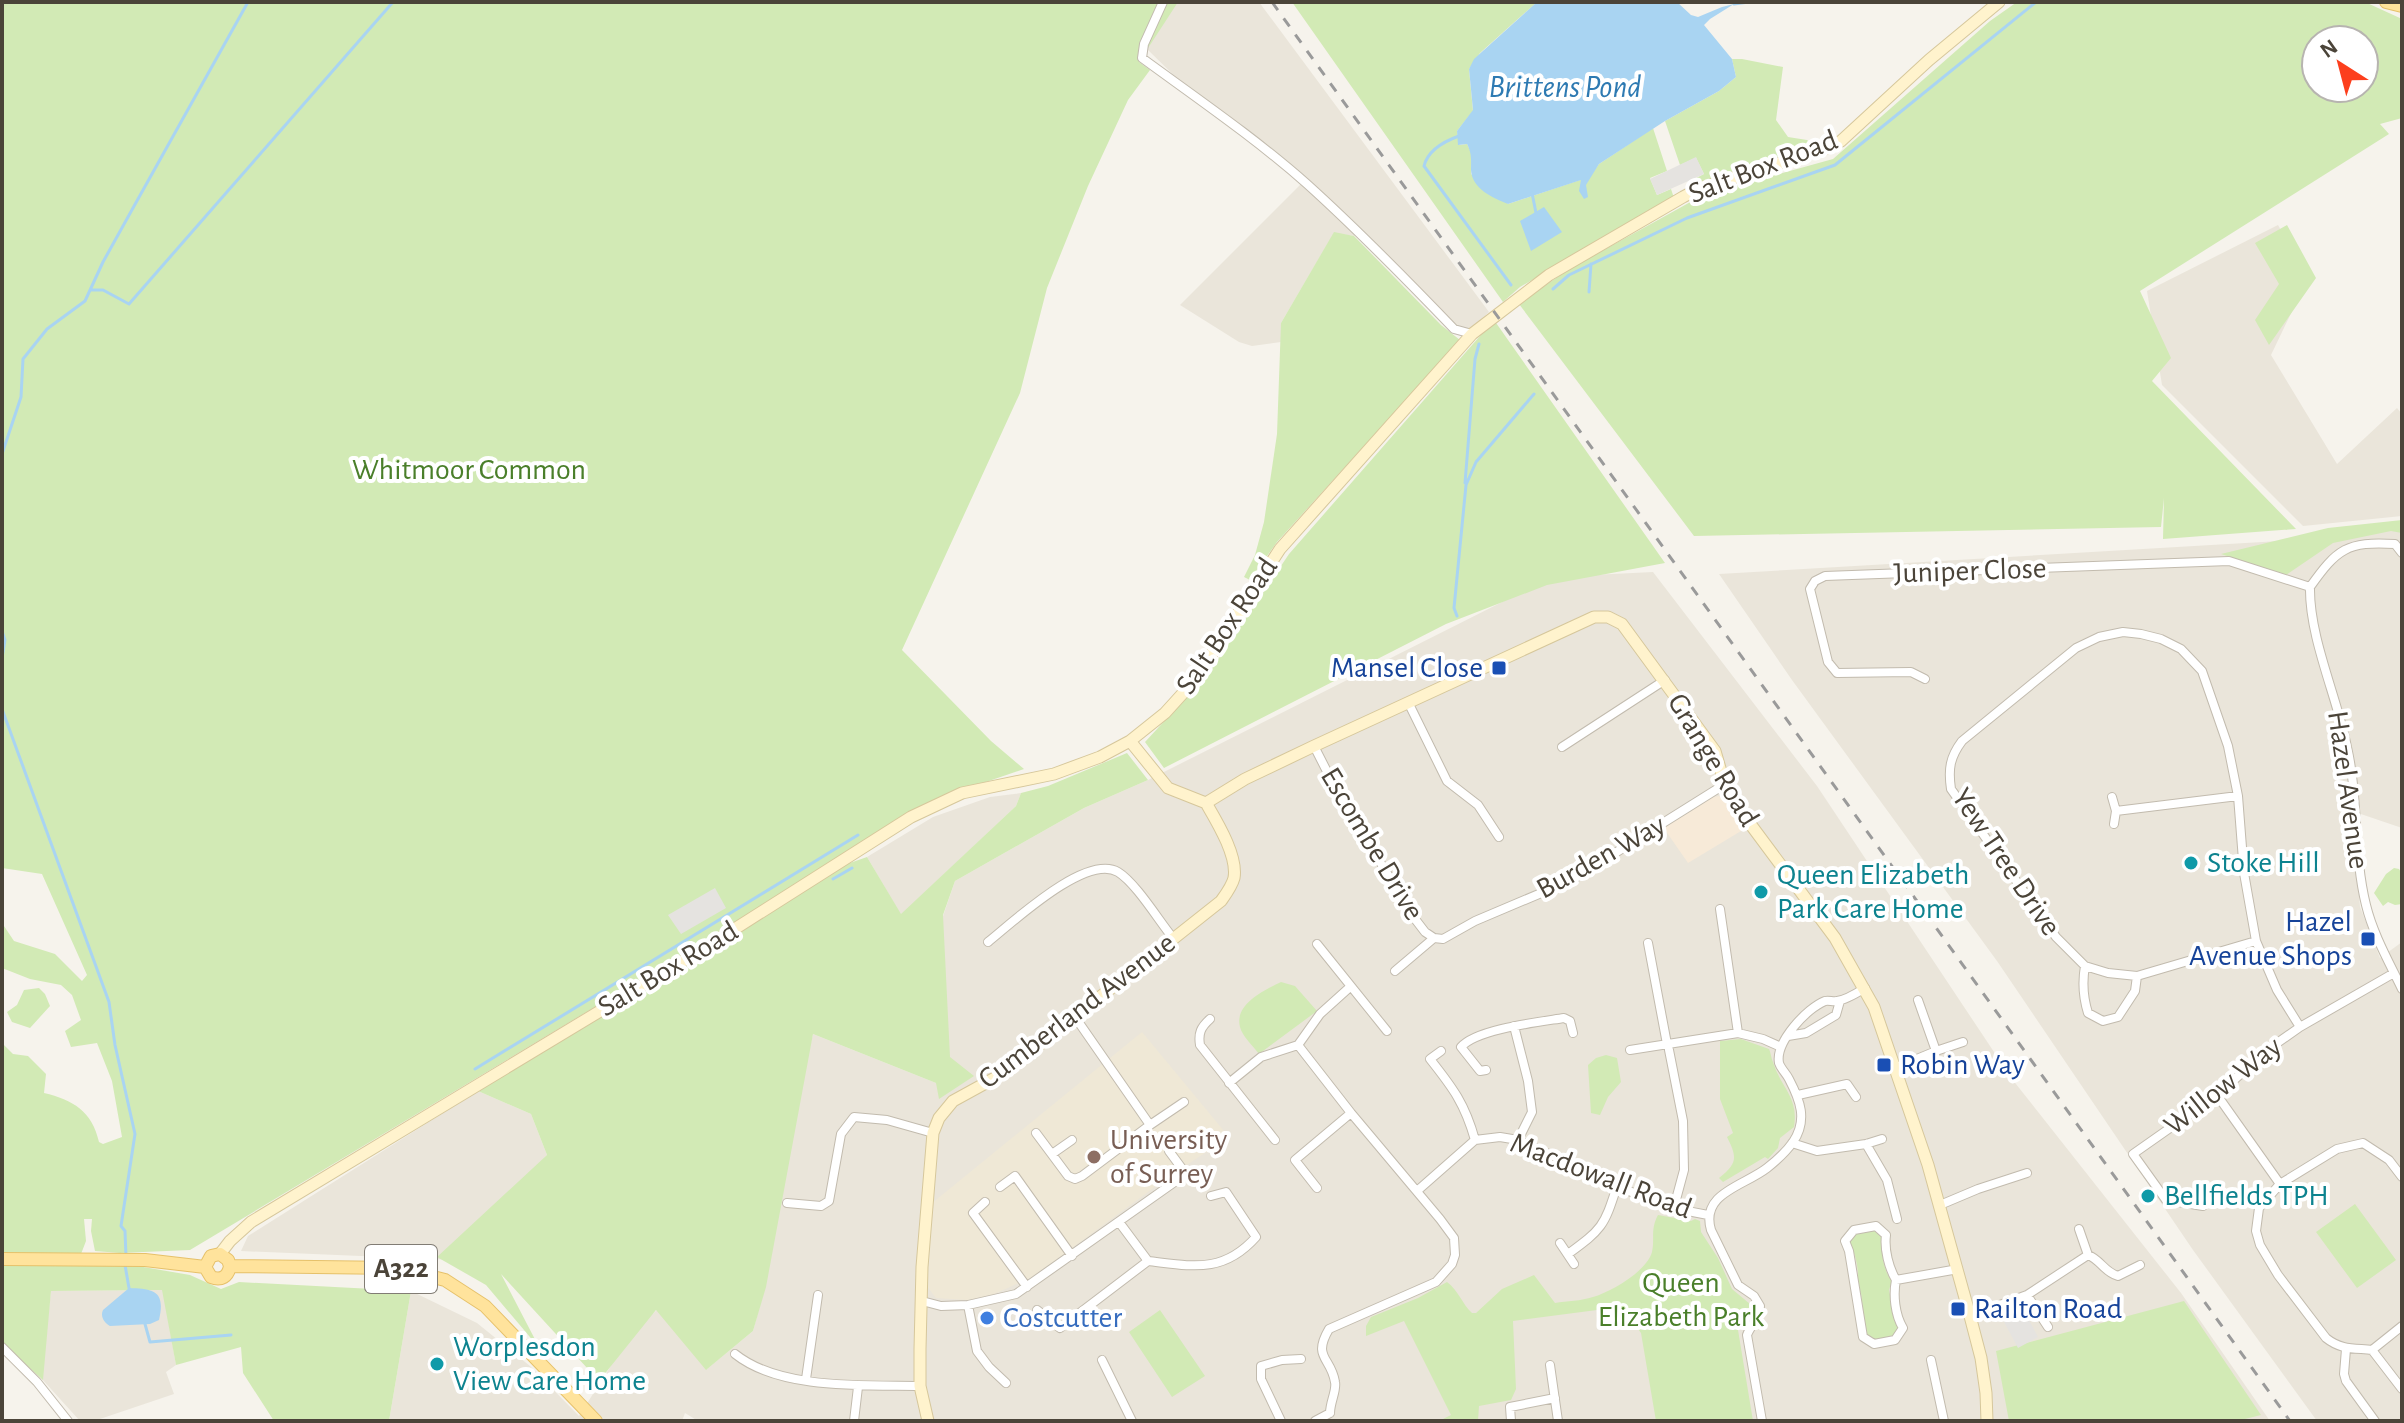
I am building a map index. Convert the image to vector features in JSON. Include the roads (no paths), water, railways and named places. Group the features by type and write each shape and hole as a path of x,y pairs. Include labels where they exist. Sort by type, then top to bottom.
{"main road":[{"path":"2386,2 2402,6"},
{"path":"220,1254 230,1266 227,1275 220,1279 211,1277 205,1267 211,1256 220,1254"},
{"path":"2,1259 126,1260 205,1267"},
{"name":"A322","path":"230,1266 397,1268 445,1280 485,1306 596,1421"}],"street":[{"path":"1163,2 1144,44 1142,58 1240,129 1304,181 1360,232 1454,329 1472,334"},
{"name":"Salt Box Road","path":"220,1254 251,1222 711,944 911,817 962,793 1054,774 1100,757 1130,741 1165,713 1194,681 1280,549 1472,334 1549,275 1691,193 1841,141 1929,60 1999,2"},
{"path":"2310,587 2339,551 2374,543 2395,544 2402,553"},
{"name":"Juniper Close","path":"1925,679 1911,672 1837,673 1828,662 1810,589 1815,581 1825,576 2229,561 2310,587"},
{"name":"Hazel Avenue","path":"2310,587 2319,640 2349,752 2359,868 2366,905 2374,932 2402,989"},
{"name":"Grange Road","path":"1206,803 1245,779 1594,617 1608,617 1622,624 1715,751 1722,786 1829,929 1874,1007 1958,1269 1981,1358 1987,1421"},
{"name":"Yew Tree Drive","path":"2085,966 2056,937 1951,789 1948,772 1952,754 1962,741 2076,648 2111,634 2141,634 2181,649 2202,671 2228,746 2238,796 2244,873 2256,941 2277,990 2300,1027"},
{"path":"1562,747 1665,680"},
{"path":"1408,702 1447,781 1478,805 1499,837"},
{"path":"1130,741 1168,788 1206,803"},
{"name":"Escombe Drive","path":"1314,746 1339,795 1415,919 1434,938"},
{"name":"Burden Way","path":"1395,971 1434,938 1443,939 1475,921 1572,880 1722,786"},
{"path":"2116,811 2238,796"},
{"path":"2112,797 2116,811 2114,824"},
{"name":"Cumberland Avenue","path":"928,1421 920,1386 923,1250 933,1133 939,1118 953,1101 1004,1073 1221,901 1234,877 1227,843 1206,803"},
{"path":"988,942 1061,885 1084,873 1102,869 1112,869 1127,879 1173,938"},
{"path":"1720,909 1738,1033"},
{"path":"2137,976 2135,991 2118,1017 2103,1021 2088,1013 2082,982 2085,966 2108,973 2137,976 2256,941"},
{"path":"1648,943 1683,1121 1684,1170 1674,1207"},
{"path":"1317,944 1387,1031"},
{"name":"Willow Way","path":"2203,1206 2166,1200 2133,1154 2217,1095 2270,1048 2300,1027 2394,973"},
{"path":"1229,1083 1261,1057 1298,1045 1320,1014 1350,987"},
{"path":"1762,1421 1747,1335 1757,1321 1760,1306 1758,1300 1738,1285 1711,1230 1708,1215 1719,1197 1766,1169 1792,1143 1801,1124 1802,1109 1798,1095 1779,1061 1781,1047 1797,1021 1826,1001 1840,1001 1865,988"},
{"path":"1918,1000 1936,1051"},
{"path":"1788,1036 1806,1033 1836,1015 1840,1001"},
{"path":"1075,1017 1150,1125"},
{"path":"1486,1070 1480,1071 1461,1047 1468,1039 1514,1026 1564,1018 1570,1021 1573,1033"},
{"path":"1210,1019 1198,1036 1200,1045 1275,1140"},
{"path":"1514,1026 1528,1081 1532,1112 1518,1140"},
{"path":"1630,1050 1668,1047 1738,1033 1781,1047"},
{"path":"1895,1068 1963,1042"},
{"path":"1298,1045 1454,1238 1452,1264 1436,1282 1329,1329 1322,1342 1323,1357 1335,1382 1330,1413 1339,1421"},
{"path":"1441,1051 1430,1059 1467,1112 1475,1140"},
{"path":"1798,1095 1847,1084 1856,1097"},
{"path":"2217,1095 2280,1184"},
{"path":"1036,1133 1068,1176 1075,1179 1184,1102"},
{"path":"1317,1188 1295,1160 1351,1113"},
{"path":"787,1203 821,1206 829,1201 841,1134 854,1117 887,1120 933,1133"},
{"name":"Macdowall Road","path":"1417,1191 1475,1140 1500,1137 1518,1140 1617,1186 1674,1207 1708,1215"},
{"path":"1792,1143 1817,1151 1882,1139"},
{"path":"1052,1154 1072,1140"},
{"path":"2402,1177 2389,1160 2363,1143 2337,1149 2280,1184 2259,1208 2256,1231 2260,1245 2278,1275 2334,1345 2346,1349 2372,1350 2402,1326"},
{"path":"1866,1144 1887,1180 1897,1219"},
{"path":"922,1301 941,1306 968,1305 1016,1294 1186,1174 1169,1151"},
{"path":"1940,1205 2027,1173"},
{"path":"1000,1187 1015,1176 1072,1256"},
{"path":"1568,1254 1598,1232 1608,1215 1617,1186"},
{"path":"1037,1310 1060,1328 1148,1261 1200,1267 1227,1260 1256,1237 1226,1192 1211,1196"},
{"path":"985,1202 973,1213 1027,1287"},
{"path":"1119,1222 1148,1261"},
{"path":"1876,1226 1886,1235 1891,1272 1896,1280 1894,1291 1899,1322 1903,1328 1895,1340 1874,1344 1863,1337 1845,1241 1854,1230 1876,1226"},
{"path":"2079,1229 2088,1255"},
{"path":"1560,1243 1574,1264"},
{"path":"2088,1255 2097,1258 2108,1273 2118,1276 2140,1265"},
{"path":"1970,1316 2027,1295 2088,1255"},
{"path":"1896,1280 1958,1269"},
{"path":"806,1379 818,1295"},
{"path":"2027,1295 2048,1327"},
{"path":"968,1305 977,1351 1006,1383"},
{"path":"2,1347 37,1382 68,1421"},
{"path":"2346,1349 2346,1381 2375,1421"},
{"path":"2372,1350 2402,1389"},
{"path":"735,1354 748,1364 773,1375 858,1387 920,1386"},
{"path":"1281,1421 1261,1379 1261,1366 1301,1359"},
{"path":"1102,1360 1132,1421"},
{"path":"1931,1360 1944,1421"},
{"path":"1550,1365 1558,1421"},
{"path":"854,1421 858,1387"},
{"path":"1511,1421 1510,1407 1555,1398"},
{"path":"1315,1421 1330,1413"}],"water":[{"name":"Brittens Pond","path":"1537,2 1677,2 1691,15 1698,17 1734,4 1704,25 1732,59 1736,77 1719,91 1665,121 1599,164 1586,185 1588,197 1584,199 1579,191 1581,180 1508,204 1479,188 1472,177 1470,151 1467,144 1458,145 1457,131 1473,110 1469,69 1474,59"},
{"path":"1544,207 1562,232 1531,251 1520,221"},
{"path":"129,1288 156,1293 161,1302 159,1320 150,1324 110,1326 106,1323 102,1317 103,1310"}],"waterway":[{"path":"2,454 21,397 23,359 47,329 85,301 103,262 248,2"},
{"path":"90,290 103,290 129,304 393,2"},
{"path":"1734,4 1749,2"},
{"path":"1553,289 1569,275 1687,218 1835,165 2036,2"},
{"path":"1459,136 1433,151 1424,166 1511,285"},
{"path":"1532,193 1536,213"},
{"path":"1589,292 1591,264"},
{"path":"1465,483 1475,359 1479,344"},
{"path":"1457,616 1454,608 1466,485 1476,462 1534,394"},
{"path":"2,631 5,640 2,658"},
{"path":"2,709 109,1002 115,1045 135,1134 121,1226 125,1231 126,1257"},
{"path":"475,1069 858,835"},
{"path":"833,879 852,868"},
{"path":"125,1265 129,1288"},
{"path":"145,1324 150,1342 231,1335"}],"railway":[{"path":"1272,2 2290,1421"}],"place":[{"name":"Mansel Close","path":"1499,668"},
{"name":"Stoke Hill","path":"2191,863"},
{"name":"Queen Elizabeth Park Care Home","path":"1761,892"},
{"name":"Hazel Avenue Shops","path":"2368,939"},
{"name":"Robin Way","path":"1884,1065"},
{"name":"University of Surrey","path":"1094,1157"},
{"name":"Bellfields TPH","path":"2148,1196"},
{"name":"Railton Road","path":"1958,1309"},
{"name":"Costcutter","path":"987,1318"},
{"name":"Worplesdon View Care Home","path":"437,1364"}],"park label":[{"name":"Whitmoor Common","path":"469,470"},
{"name":"Queen Elizabeth Park","path":"1681,1300"}]}
